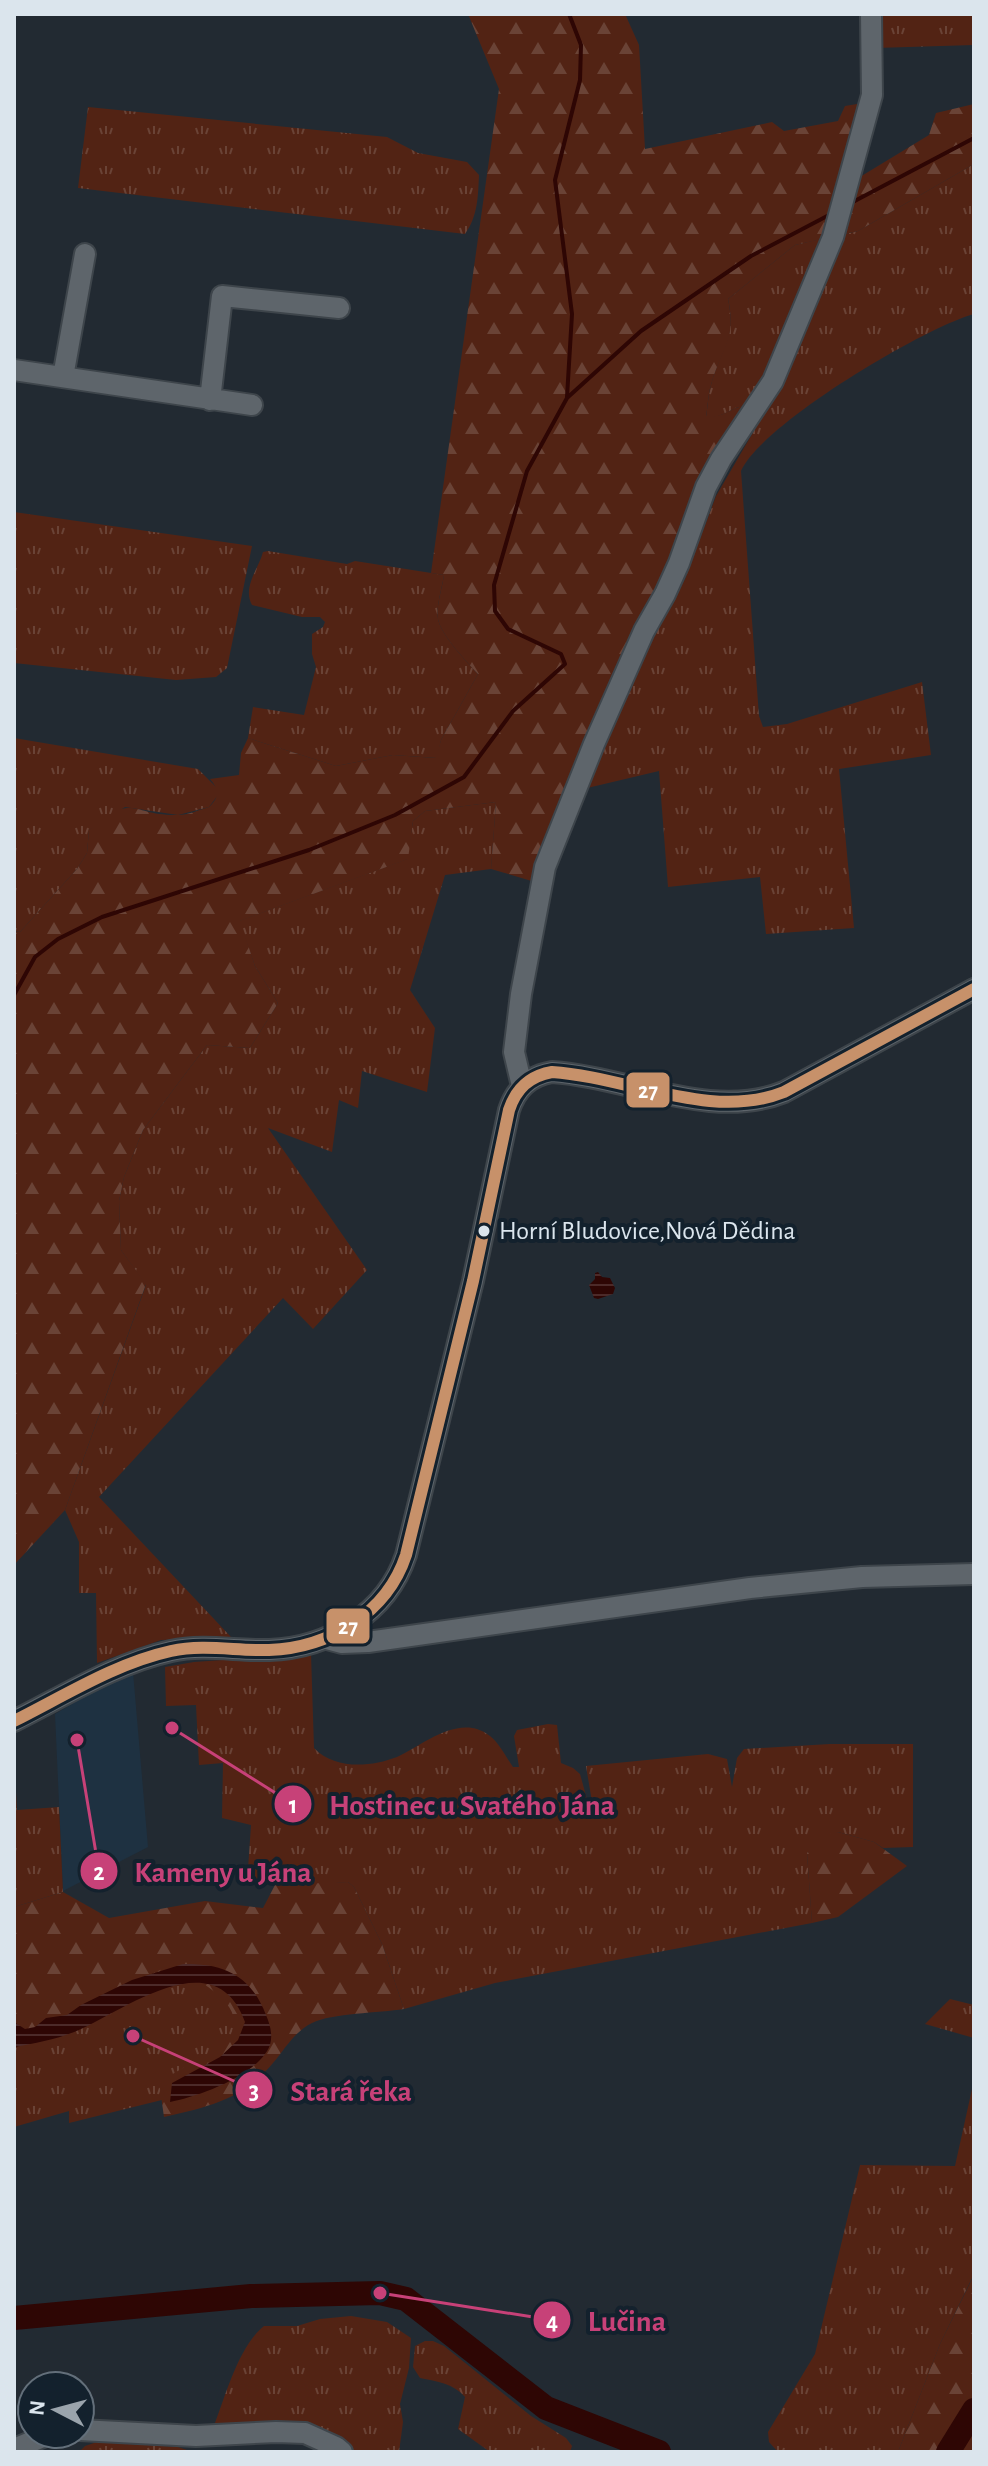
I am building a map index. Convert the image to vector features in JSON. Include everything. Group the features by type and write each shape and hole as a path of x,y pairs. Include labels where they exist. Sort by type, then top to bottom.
{"street":[{"path":"522,1086 514,1052 521,994 545,867 594,744 644,631 679,563 706,487 773,381 833,237 872,95 871,14"},
{"path":"63,377 85,254"},
{"path":"210,400 222,296 339,308"},
{"path":"14,370 252,405"},
{"path":"14,1721 159,1654 189,1649 273,1650 327,1639 366,1614 387,1594 401,1569 470,1296 509,1110 522,1086 544,1074 563,1073 723,1102 759,1101 784,1092 974,989"},
{"path":"327,1639 342,1643 368,1642 750,1588 862,1577 974,1574"},
{"path":"96,2431 276,2442 305,2433 342,2452"}],"shaded area":[{"path":"598,1272 602,1277 610,1278 615,1288 613,1294 598,1299 594,1298 589,1285"},
{"path":"133,1672 148,1847 63,1891 55,1714 116,1678"},
{"path":"183,1964 211,1966 234,1974 252,1990 267,2018 271,2041 264,2056 226,2083 170,2102 172,2083 220,2057 238,2040 245,2022 232,1998 214,1986 193,1983 170,1987 73,2032 14,2047 14,2022 25,2029 35,2027 46,2018 67,2015 132,1980"}],"green space":[{"path":"468,14 625,14 639,45 645,149 772,122 784,131 838,121 845,106 863,103 845,186 929,135 936,113 974,104 974,164 858,231 795,245 728,299 731,325 711,385 706,416 718,416 752,405 680,544 535,882 491,869 496,802 425,811 413,821 408,859 240,921 255,966 278,1003 250,1048 207,1045 143,1130 124,1177 119,1201 121,1250 146,1284 65,1510 14,1565 14,931 20,932 77,869 87,853 89,830 116,811 133,808 178,815 209,807 217,793 210,779 239,775 241,753 248,738 336,766 393,755 436,758 441,740 478,674 440,625 438,609 444,575 431,573 499,89"},
{"path":"875,14 974,14 974,45 875,48"},
{"path":"88,107 387,137 418,153 467,162 479,175 475,213 465,234 78,188"},
{"path":"974,164 974,314 919,338 846,380 779,429 755,451 741,471 759,716 763,727 787,724 922,682 931,755 839,769 854,928 766,934 760,877 668,887 659,771 583,789 650,643 685,579 716,496 776,393 836,236 858,231"},
{"path":"825,238 752,405 706,417 711,385 729,334 728,299 795,245"},
{"path":"14,512 252,546 227,668 216,677 176,680 14,663"},
{"path":"263,552 444,575 438,608 440,625 478,674 441,740 437,758 393,755 336,766 248,738 253,707 304,715 316,667 312,654 312,634 325,622 320,617 302,617 252,605 250,585"},
{"path":"14,738 198,769 217,788 218,795 209,807 178,815 125,807 89,830 87,853 77,869 20,932 14,931"},
{"path":"496,802 491,869 445,875 410,990 435,1028 427,1092 362,1071 358,1108 339,1100 332,1152 268,1128 367,1270 313,1329 283,1298 99,1497 231,1637 161,1640 97,1663 96,1593 79,1593 79,1542 65,1510 146,1285 121,1250 119,1201 124,1177 143,1130 207,1045 250,1048 278,1003 255,966 239,921 407,859 413,821 425,811"},
{"path":"311,1654 314,1748 323,1755 343,1763 376,1763 397,1757 442,1733 466,1727 490,1736 513,1767 519,1767 514,1736 517,1730 557,1725 561,1763 580,1774 590,1810 593,1808 586,1766 708,1754 727,1759 732,1787 737,1758 744,1749 830,1744 913,1744 913,1847 883,1848 874,1842 838,1832 807,1853 812,1923 495,1983 404,2009 382,1944 354,1887 348,1882 285,1886 250,1876 251,1825 222,1818 223,1763 199,1765 196,1705 166,1706 165,1667 194,1662"},
{"path":"14,1756 17,1810 59,1807 63,1892 14,1907"},
{"path":"838,1832 874,1842 907,1866 838,1917 812,1923 807,1853 823,1836"},
{"path":"348,1882 354,1887 382,1944 404,2009 343,2015 312,2023 295,2036 262,2075 224,2100 164,2117 159,2082 229,2041 234,2021 232,2012 219,1995 171,1965 14,2038 14,1907 63,1892 109,1918 205,1901 263,1908 275,1885"},
{"path":"128,1932 246,1985 260,2016 182,2095 69,2123 69,2111 14,2127 14,2007"},
{"path":"950,1999 974,2005 974,2038 925,2024"},
{"path":"974,2080 974,2274 940,2344 898,2452 778,2452 769,2442 768,2432 815,2354 860,2165 955,2166"},
{"path":"974,2275 974,2452 898,2452 940,2344"},
{"path":"351,2316 387,2322 411,2338 409,2368 400,2404 403,2422 399,2452 354,2452 329,2435 286,2422 222,2428 215,2423 240,2358 264,2326 297,2326 320,2319"},
{"path":"425,2341 444,2346 531,2416 566,2438 572,2446 570,2452 490,2452 458,2429 465,2397 450,2386 420,2378 413,2367 415,2346"},
{"path":"96,2442 178,2447 193,2452 79,2452 96,2450"}],"waterway":[{"path":"567,397 572,314 555,180 580,80 581,45 569,14"},
{"path":"849,204 974,138"},
{"path":"14,995 35,957 58,939 102,917 309,850 395,815 464,777 513,711 565,664 561,654 508,629 495,611 494,585 527,471 567,398 641,331 751,256 831,214"},
{"path":"14,2318 251,2296 380,2293 406,2299 546,2408 659,2452"},
{"path":"948,2452 974,2410"}],"transit line":[{"name":"27","path":"14,1721 110,1672 151,1656 183,1649 269,1650 313,1642 353,1624 385,1594 406,1555 473,1281 509,1110 515,1096 530,1080 552,1072 581,1075 699,1100 756,1100 784,1092 974,989"}],"place":[{"name":"Horní Bludovice,Nová Dědina","path":"484,1231"},
{"name":"Hostinec u Svatého Jána","path":"172,1728"},
{"name":"Kameny u Jána","path":"77,1740"},
{"name":"Stará řeka","path":"133,2036"},
{"name":"Lučina","path":"380,2293"}]}
